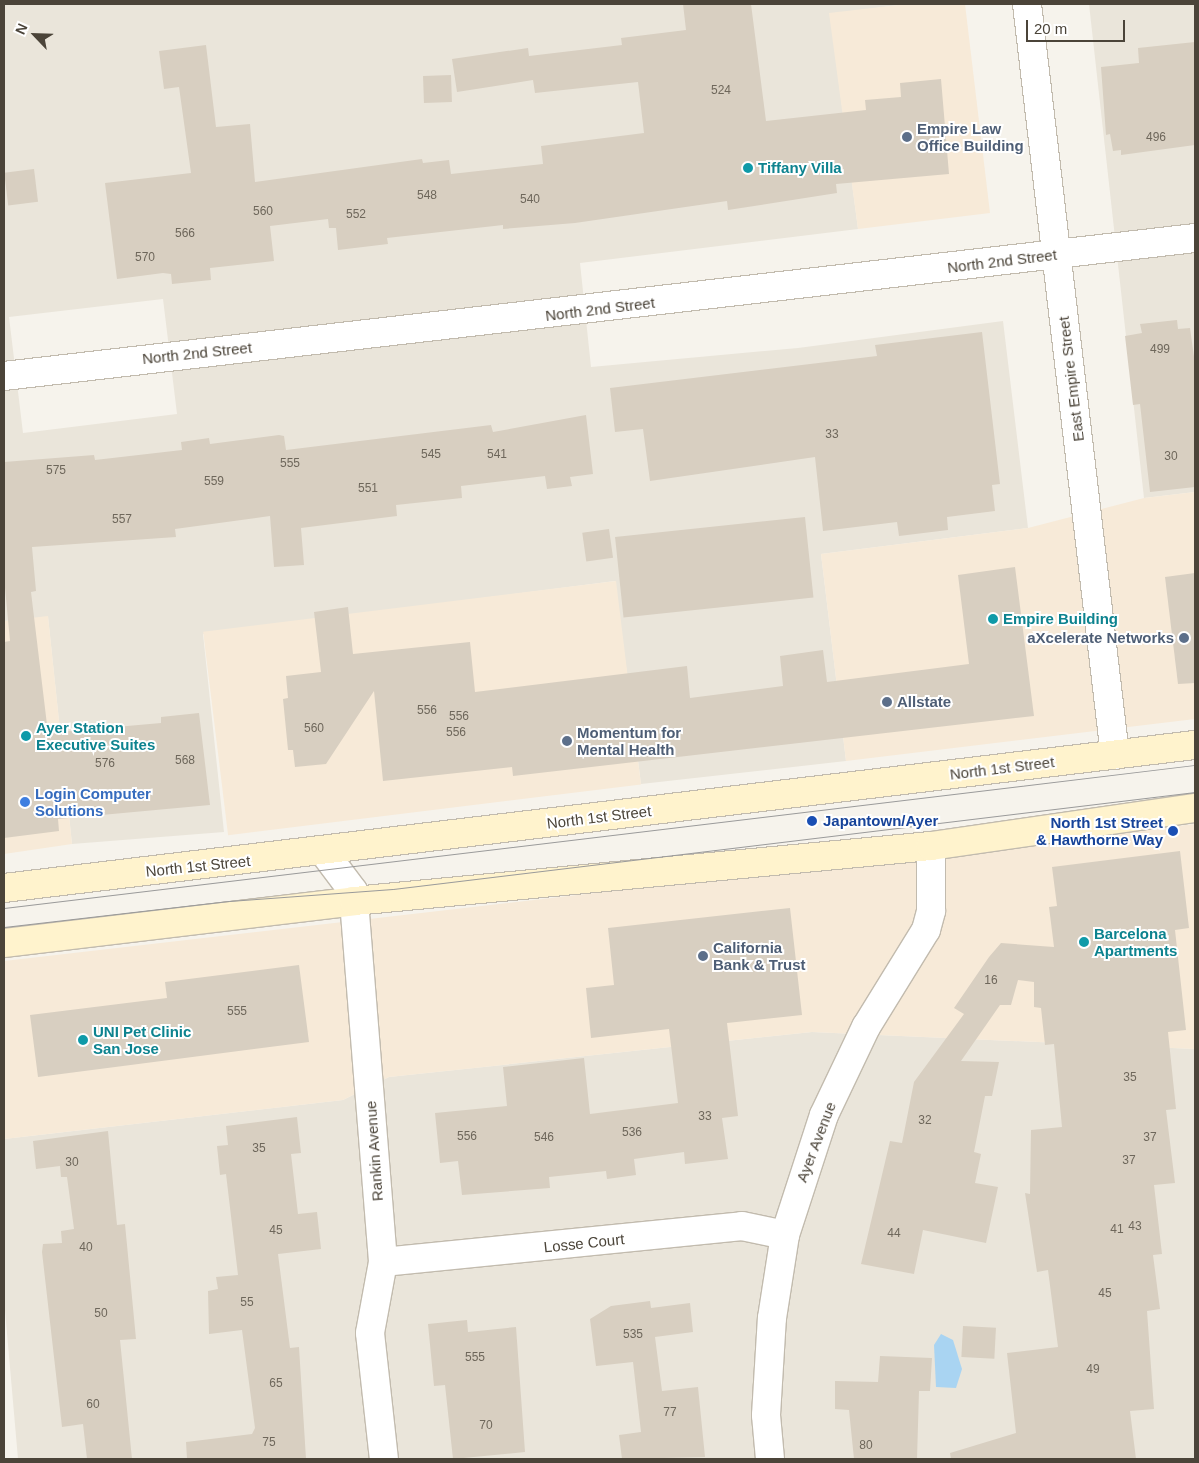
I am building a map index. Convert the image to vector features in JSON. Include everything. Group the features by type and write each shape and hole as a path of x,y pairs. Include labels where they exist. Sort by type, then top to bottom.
{"main road":[{"name":"North 1st Street","path":"4,888 1195,745"},
{"path":"4,943 354,901 931,846 1195,808"}],"street":[{"name":"East Empire Street","path":"1027,4 1115,755"},
{"name":"North 2nd Street","path":"4,376 1195,238"},
{"name":"Ayer Avenue","path":"770,1459 766,1415 772,1318 785,1235 824,1115 866,1027 926,930 931,911 931,846"},
{"name":"Rankin Avenue","path":"324,851 353,891 354,901 383,1262 370,1333 384,1459"},
{"name":"Losse Court","path":"383,1262 742,1226 785,1235"}],"shaded area":[{"path":"4,4 907,4 830,14 858,229 580,263 591,367 798,348 1003,321 1028,528 821,554 846,761 641,784 615,581 203,634 224,832 72,844 48,617 4,621","holes":["163,299 177,414 23,433 9,317"]},
{"path":"907,4 965,4 990,213 858,229 829,13"},
{"path":"1089,4 1195,4 1195,492 1144,498"},
{"path":"1195,492 1195,719 846,761 821,554 1028,528 1144,498"},
{"path":"616,581 641,784 228,835 203,632"},
{"name":"Ayer Station Executive Suites","path":"48,616 72,844 4,854 4,621"},
{"path":"1195,824 1195,1049 812,1032 389,1077 343,1100 4,1139 4,961"},
{"path":"812,1032 1195,1049 1195,1459 18,1459 4,1299 4,1139 343,1100 389,1077"}],"water":[{"path":"941,1334 953,1340 962,1369 956,1388 936,1387 934,1345"}],"building":[{"path":"683,4 751,4 766,121 866,110 865,100 901,97 900,83 941,79 949,174 836,184 837,193 728,210 727,201 575,223 503,229 503,225 387,238 388,244 338,250 336,228 329,228 328,219 270,226 274,261 210,268 211,280 172,284 171,274 163,273 117,279 105,183 191,173 179,87 164,89 159,51 206,45 216,127 250,124 255,182 422,159 423,163 449,160 451,174 543,164 541,146 644,133 638,82 535,93 533,80 457,92 452,59 528,48 529,56 622,45 621,38 686,30"},
{"path":"1195,42 1195,145 1121,155 1121,150 1113,151 1110,134 1106,135 1101,67 1139,63 1138,48"},
{"path":"451,75 452,102 424,103 423,76"},
{"path":"34,169 38,202 8,205 4,173"},
{"path":"1177,320 1178,329 1190,328 1195,364 1195,487 1150,492 1140,404 1133,405 1125,336 1142,333 1140,324"},
{"path":"982,332 1000,484 992,485 995,511 947,517 948,530 899,536 897,522 823,531 815,457 650,481 643,429 615,432 610,388 877,356 875,345"},
{"path":"586,415 593,474 570,477 572,486 547,489 545,476 461,486 462,498 396,505 397,516 301,528 304,565 274,567 270,516 175,529 176,537 32,547 36,591 31,592 48,733 161,723 161,717 199,713 210,805 58,819 59,831 4,838 4,642 10,641 4,577 4,462 94,455 95,460 182,450 181,442 209,438 210,444 279,435 284,436 286,450 491,425 493,432"},
{"path":"805,517 813,598 624,618 615,537"},
{"path":"609,529 613,558 586,561 582,533"},
{"path":"1015,567 1034,716 513,776 512,767 383,781 374,691 326,764 295,767 293,750 288,750 283,699 288,698 286,676 321,672 314,612 348,607 353,654 470,642 475,692 687,666 690,698 783,686 780,656 823,650 827,682 969,664 958,575"},
{"name":"aXcelerate Networks","path":"1195,573 1195,683 1178,684 1165,577"},
{"path":"1180,851 1189,928 1175,930 1186,1030 1168,1032 1176,1109 1166,1110 1175,1183 1154,1185 1162,1254 1153,1255 1160,1309 1147,1311 1154,1409 1130,1411 1136,1459 951,1459 950,1453 1016,1433 1007,1353 1058,1347 1048,1270 1037,1272 1025,1193 1030,1194 1031,1130 1062,1127 1054,1044 1045,1045 1041,1008 1034,1007 1034,982 1018,980 1011,1005 1000,1005 961,1061 999,1062 992,1096 985,1096 974,1152 981,1154 975,1183 998,1187 986,1243 923,1230 914,1274 861,1264 890,1141 902,1143 914,1082 964,1014 954,1008 989,957 1001,943 1054,947 1049,907 1057,906 1052,867"},
{"path":"790,908 802,1015 727,1023 738,1116 722,1118 728,1159 685,1164 684,1152 634,1159 636,1175 607,1179 606,1171 549,1177 550,1188 462,1195 458,1161 440,1163 435,1113 507,1106 503,1067 584,1058 590,1114 678,1103 669,1029 591,1038 586,988 614,985 608,928"},
{"path":"299,965 309,1042 38,1077 30,1015 167,998 165,982"},
{"path":"297,1117 301,1153 291,1154 298,1214 317,1212 321,1249 278,1254 290,1348 299,1347 306,1459 187,1459 186,1442 252,1434 255,1428 242,1330 209,1334 208,1291 218,1289 216,1277 238,1275 226,1174 220,1175 217,1146 228,1145 226,1126"},
{"path":"108,1131 117,1225 125,1224 136,1339 120,1340 132,1459 87,1459 83,1424 62,1427 42,1252 43,1244 62,1243 61,1231 74,1229 67,1177 61,1177 60,1166 36,1169 33,1141"},
{"path":"650,1301 651,1308 690,1303 693,1332 655,1337 662,1391 698,1387 705,1457 622,1459 619,1435 641,1432 633,1362 596,1366 590,1319 611,1306"},
{"path":"467,1320 468,1332 516,1327 525,1452 453,1459 445,1385 434,1386 428,1324"},
{"path":"963,1326 996,1328 994,1359 961,1357"},
{"path":"880,1356 932,1358 930,1391 919,1391 917,1459 854,1459 849,1410 835,1409 835,1381 878,1382"}],"tram line":[{"path":"4,908 1195,765"},
{"path":"4,927 229,901 393,889 1195,792"}],"place":[{"name":"Empire Law Office Building","path":"907,137"},
{"name":"Tiffany Villa","path":"748,168"},
{"name":"Empire Building","path":"993,619"},
{"name":"aXcelerate Networks","path":"1184,638"},
{"name":"Allstate","path":"887,702"},
{"name":"Ayer Station Executive Suites","path":"26,736"},
{"name":"Momentum for Mental Health","path":"567,741"},
{"name":"Login Computer Solutions","path":"25,802"},
{"name":"Japantown/Ayer","path":"812,821"},
{"name":"North 1st Street & Hawthorne Way","path":"1173,831"},
{"name":"Barcelona Apartments","path":"1084,942"},
{"name":"California Bank & Trust","path":"703,956"},
{"name":"UNI Pet Clinic San Jose","path":"83,1040"}]}
